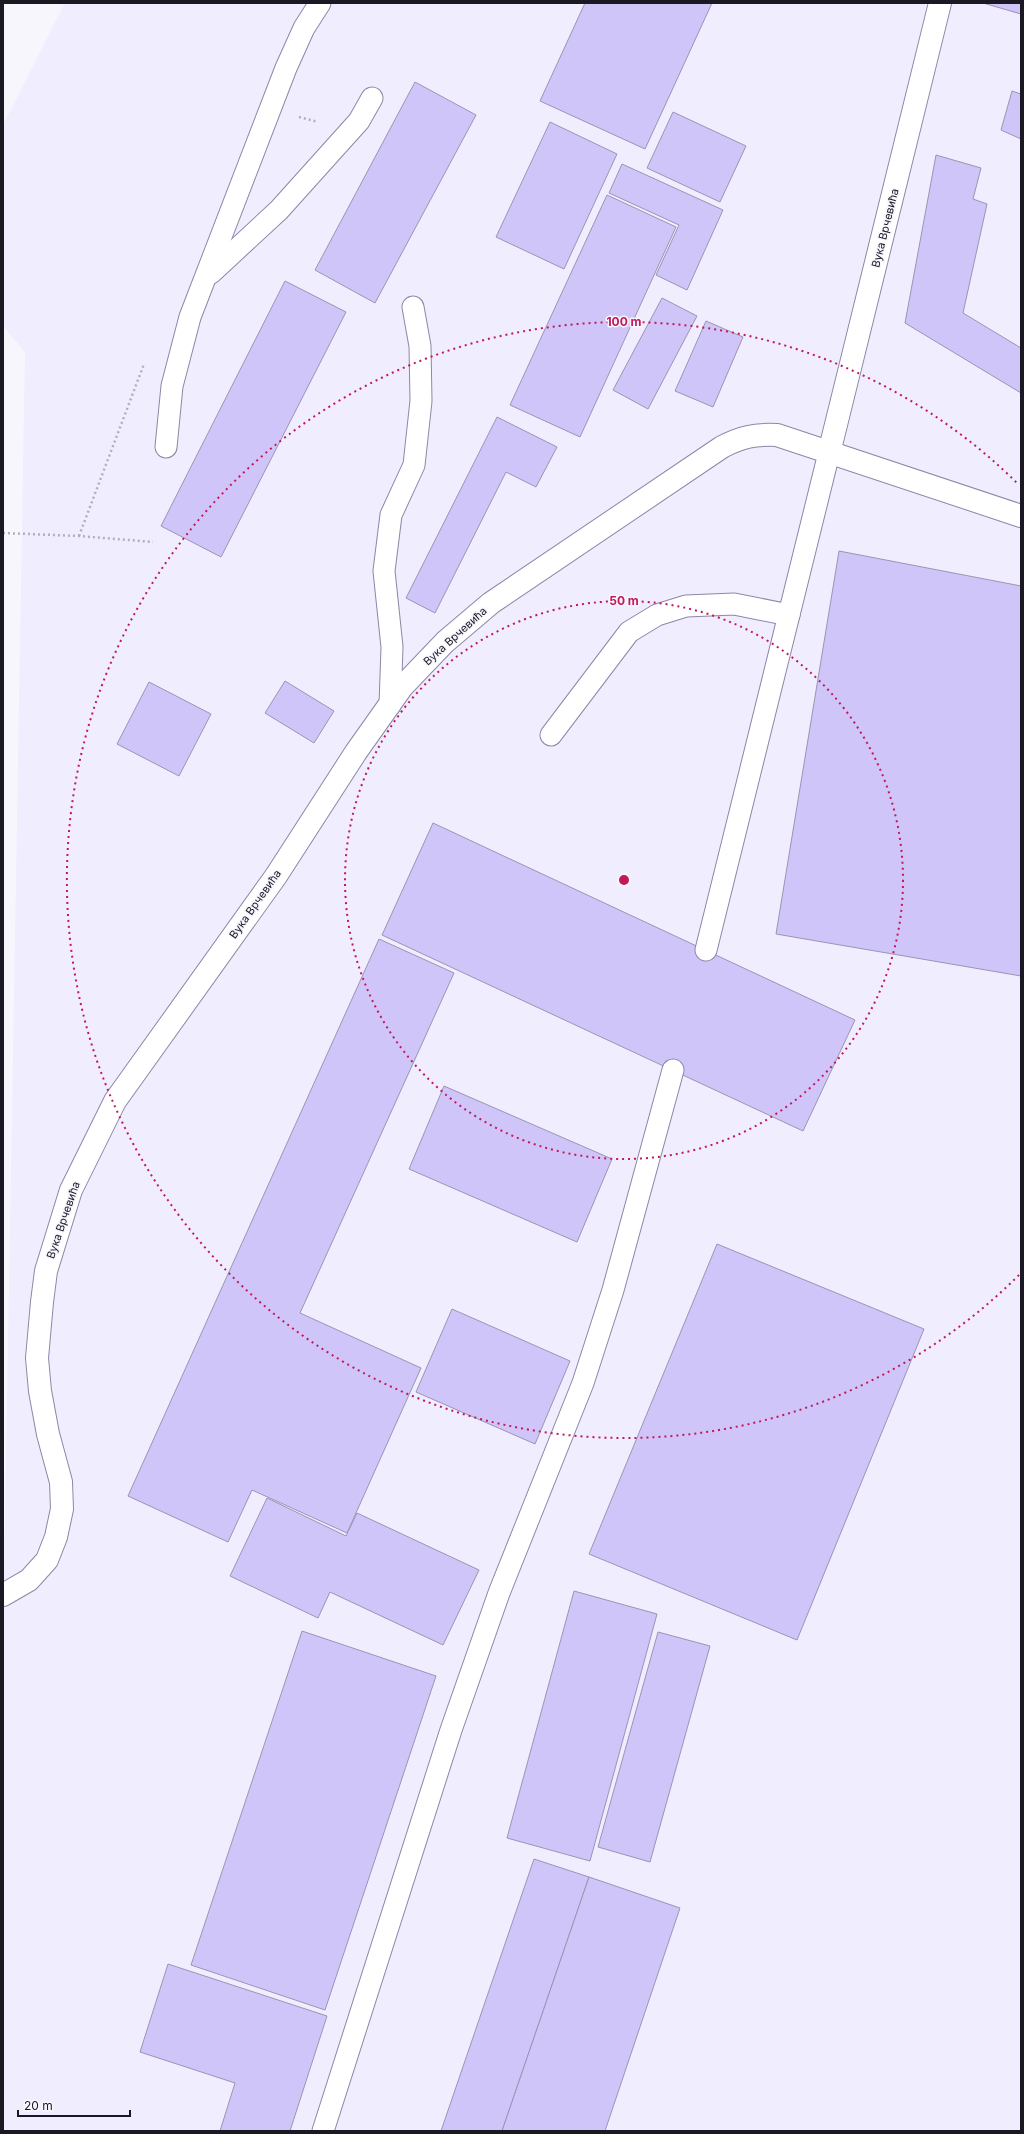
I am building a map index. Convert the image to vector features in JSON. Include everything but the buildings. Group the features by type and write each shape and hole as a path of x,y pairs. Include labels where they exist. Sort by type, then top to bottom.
{"street":[{"name":"Вука Врчевића","path":"829,453 940,3"},
{"name":"Вука Врчевића","path":"3,1595 29,1580 46,1560 56,1537 62,1509 61,1482 48,1434 40,1391 37,1358 46,1271 71,1190 115,1101 276,876 356,752 402,687 445,642 491,603 722,447 740,438 756,434 777,435 1021,516"}],"lane":[{"path":"166,447 172,386 180,351 203,280 217,251 272,104 304,28 320,3"},
{"path":"203,280 279,210 359,121 372,98"},
{"path":"390,705 392,646 384,571 391,514 414,465 422,401 420,346 413,307"},
{"path":"706,950 829,453"},
{"path":"552,735 629,632 656,615 686,606 734,604 789,615"},
{"path":"323,2131 451,1730 499,1594 583,1383 612,1290 673,1070"}],"path":[{"path":"272,104 306,120 351,130"},
{"path":"79,536 146,359"},
{"path":"3,533 79,536 153,542"}],"shaded area":[{"path":"65,3 1021,3 1021,2131 3,2131 3,1637 25,352 3,326 3,125"}]}
